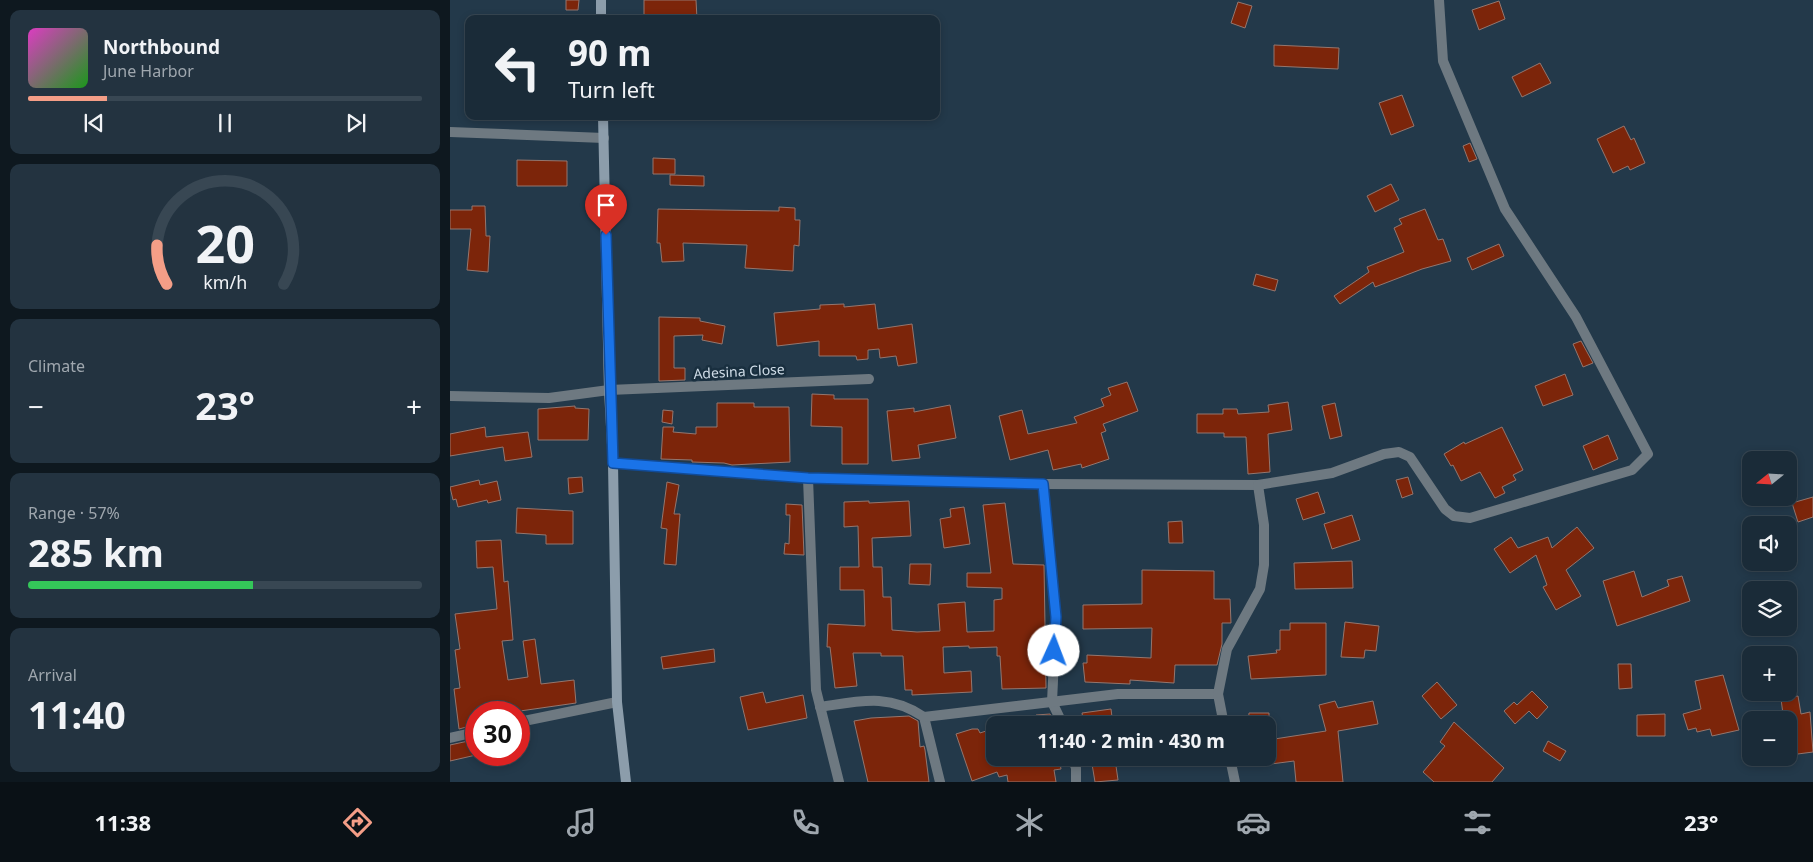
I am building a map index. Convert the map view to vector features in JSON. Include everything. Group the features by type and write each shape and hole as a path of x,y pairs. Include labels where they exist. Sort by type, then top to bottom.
{"main road":[{"path":"601,0 601,15"},
{"path":"603,120 609,390 613,463 617,702 626,782"}],"street":[{"path":"613,463 808,478 1043,484 1258,485 1332,473 1384,454 1399,452 1410,457 1445,509 1454,516 1470,518 1632,470 1648,454 1576,317 1505,209 1443,60 1439,0"},
{"path":"450,132 604,138"},
{"name":"Adesina Close","path":"450,396 549,398 609,390 869,379"},
{"path":"808,478 816,690 839,782"},
{"path":"1043,484 1056,617 1052,702 1059,716"},
{"path":"1222,716 1218,694 1227,649 1260,590 1264,565 1264,524 1258,485"},
{"path":"820,707 858,701 890,701 908,706 924,717 1118,694 1218,694"},
{"path":"530,720 617,702"},
{"path":"924,717 940,782"},
{"path":"450,738 465,735"},
{"path":"1075,766 1076,782"},
{"path":"1232,766 1235,782"}],"building":[{"path":"566,0 579,0 578,10 566,10"},
{"path":"644,0 696,0 697,15 644,15"},
{"path":"1499,1 1505,19 1479,30 1472,10"},
{"path":"1238,2 1252,6 1245,28 1231,23"},
{"path":"1274,45 1339,48 1338,69 1274,66"},
{"path":"1540,63 1551,83 1522,97 1512,77"},
{"path":"1402,95 1414,126 1391,135 1379,103"},
{"path":"1624,126 1631,140 1634,138 1645,163 1630,170 1628,166 1613,173 1597,139"},
{"path":"1470,143 1477,159 1469,162 1463,146"},
{"path":"653,158 675,159 675,174 653,174"},
{"path":"517,160 567,161 567,186 517,186"},
{"path":"670,175 704,176 704,186 670,185"},
{"path":"1391,184 1399,200 1375,212 1367,196"},
{"path":"472,206 485,206 486,236 490,236 488,272 467,270 471,229 450,229 450,210 472,210"},
{"path":"779,207 795,208 795,220 800,220 799,246 794,245 793,271 745,268 747,245 683,243 684,261 662,262 660,243 657,243 658,209 779,211"},
{"path":"1425,209 1438,240 1443,239 1451,261 1422,269 1375,287 1373,282 1340,304 1334,296 1369,272 1367,267 1404,252 1394,228 1402,224 1399,219"},
{"path":"1499,244 1504,256 1472,270 1467,258"},
{"path":"1256,274 1278,280 1275,291 1253,285"},
{"path":"844,304 844,307 875,304 878,329 912,324 917,363 898,366 896,356 880,358 879,349 868,350 868,359 857,360 856,356 819,356 819,341 777,346 774,313 820,309 820,305"},
{"path":"659,317 700,318 700,321 725,326 722,344 702,340 703,335 674,336 674,368 685,368 685,380 659,381"},
{"path":"1581,341 1593,363 1583,367 1573,344"},
{"path":"1565,374 1573,395 1543,406 1535,386"},
{"path":"1127,382 1138,411 1103,424 1106,431 1101,433 1109,459 1082,468 1081,464 1053,470 1048,450 1010,460 999,416 1022,410 1028,434 1077,423 1074,417 1104,406 1101,399 1111,395 1108,388"},
{"path":"812,394 834,395 834,399 868,399 868,464 842,464 842,427 811,426"},
{"path":"1288,402 1292,430 1268,434 1270,472 1248,474 1246,437 1224,437 1224,433 1197,433 1197,414 1223,414 1223,409 1237,409 1238,414 1269,412 1268,405"},
{"path":"717,403 754,403 754,407 789,407 790,462 732,465 692,462 692,460 661,459 663,427 674,427 673,432 696,434 696,427 717,427"},
{"path":"1335,403 1342,436 1330,439 1322,406"},
{"path":"950,405 956,438 918,445 920,458 892,461 887,411 914,408 914,412"},
{"path":"575,406 575,408 589,409 588,440 538,440 538,409"},
{"path":"663,410 673,411 672,424 662,422"},
{"path":"485,427 486,437 528,432 532,457 505,461 503,447 450,456 450,434"},
{"path":"1502,427 1523,470 1513,475 1516,480 1502,487 1505,493 1495,498 1480,472 1461,481 1453,465 1451,466 1444,454 1464,442 1465,444"},
{"path":"1608,435 1618,459 1593,470 1583,446"},
{"path":"582,477 583,492 569,494 568,478"},
{"path":"1408,477 1413,494 1402,498 1396,480"},
{"path":"479,480 480,485 497,481 501,500 488,503 487,500 458,507 456,499 453,500 450,487"},
{"path":"667,482 679,485 674,514 680,514 676,565 664,564 667,529 661,528"},
{"path":"1318,492 1325,513 1303,520 1296,499"},
{"path":"1813,497 1813,517 1798,522 1793,506 1798,506 1798,501"},
{"path":"869,501 869,503 909,501 911,536 872,538 873,567 882,567 883,597 891,597 892,630 917,632 940,631 938,604 965,602 967,632 994,631 994,600 1002,599 1002,588 967,587 967,573 991,573 983,505 1005,503 1013,564 1044,565 1046,688 1002,689 1000,656 997,656 997,647 969,648 969,646 943,647 944,673 971,671 972,692 912,695 912,690 905,690 903,656 881,656 881,653 853,653 857,686 835,688 830,647 827,647 828,624 865,626 864,590 840,590 840,567 859,567 858,526 844,527 844,502"},
{"path":"786,504 802,505 804,555 784,554 785,543 789,544 790,515 786,515"},
{"path":"964,507 970,544 944,548 940,519 951,517 950,509"},
{"path":"517,508 573,511 573,544 546,544 546,535 516,533"},
{"path":"1352,515 1360,540 1332,549 1324,524"},
{"path":"1182,521 1183,543 1169,543 1168,522"},
{"path":"1577,527 1594,548 1566,570 1581,596 1556,610 1543,587 1547,585 1536,555 1510,573 1494,549 1511,537 1518,548 1548,537 1552,548"},
{"path":"501,540 504,582 508,581 513,640 502,641 508,680 528,677 523,641 535,639 541,684 574,680 576,703 530,710 530,701 465,701 465,727 459,729 454,689 460,688 455,650 460,649 455,614 497,609 493,567 477,568 476,541"},
{"path":"1352,561 1353,588 1295,589 1294,563"},
{"path":"910,564 931,564 930,585 909,584"},
{"path":"1142,570 1214,571 1214,599 1230,599 1231,623 1222,623 1222,644 1217,665 1175,665 1174,683 1130,680 1130,684 1085,682 1083,663 1087,663 1087,655 1151,658 1152,628 1083,629 1083,605 1142,604"},
{"path":"1634,571 1642,597 1669,586 1667,580 1682,576 1690,601 1617,626 1603,581"},
{"path":"1345,622 1379,626 1376,651 1365,650 1364,658 1341,657"},
{"path":"1290,623 1326,623 1326,675 1251,679 1248,656 1277,653 1276,650 1280,650 1280,630 1290,630"},
{"path":"714,649 715,662 663,669 661,657"},
{"path":"1618,664 1631,664 1632,688 1619,689"},
{"path":"1723,675 1739,730 1712,736 1710,729 1697,732 1696,728 1688,730 1683,714 1701,709 1695,681"},
{"path":"1437,682 1457,705 1441,719 1422,696"},
{"path":"1532,691 1548,707 1537,719 1529,711 1515,724 1504,711 1514,702 1517,705"},
{"path":"763,692 766,703 803,695 807,718 748,730 740,697"},
{"path":"1797,696 1801,714 1810,712 1813,752 1797,754 1797,711 1783,711 1781,701 1797,701"},
{"path":"1335,701 1338,708 1373,701 1378,724 1338,731 1343,782 1296,782 1294,761 1276,763 1276,739 1326,731 1319,705"},
{"path":"1111,709 1112,716 1082,716 1082,713"},
{"path":"1249,713 1269,713 1269,716 1249,716"},
{"path":"1050,714 1051,716 1036,716"},
{"path":"1665,714 1665,736 1637,736 1637,715"},
{"path":"909,716 918,721 920,747 924,746 929,782 868,782 854,721"},
{"path":"1454,722 1504,768 1492,782 1434,782 1423,772 1445,746 1440,742"},
{"path":"972,729 978,729 980,733 986,731 986,766 1060,766 1061,769 1054,770 1056,782 1008,782 1007,775 999,777 997,772 972,781 956,734"},
{"path":"1548,741 1566,751 1560,761 1543,751"},
{"path":"465,742 465,758 450,761 450,745"},
{"path":"1092,766 1116,766 1118,780 1095,782"}],"route":[{"path":"606,235 609,390 613,463 808,478 1043,484 1056,617 1054,651"}]}
